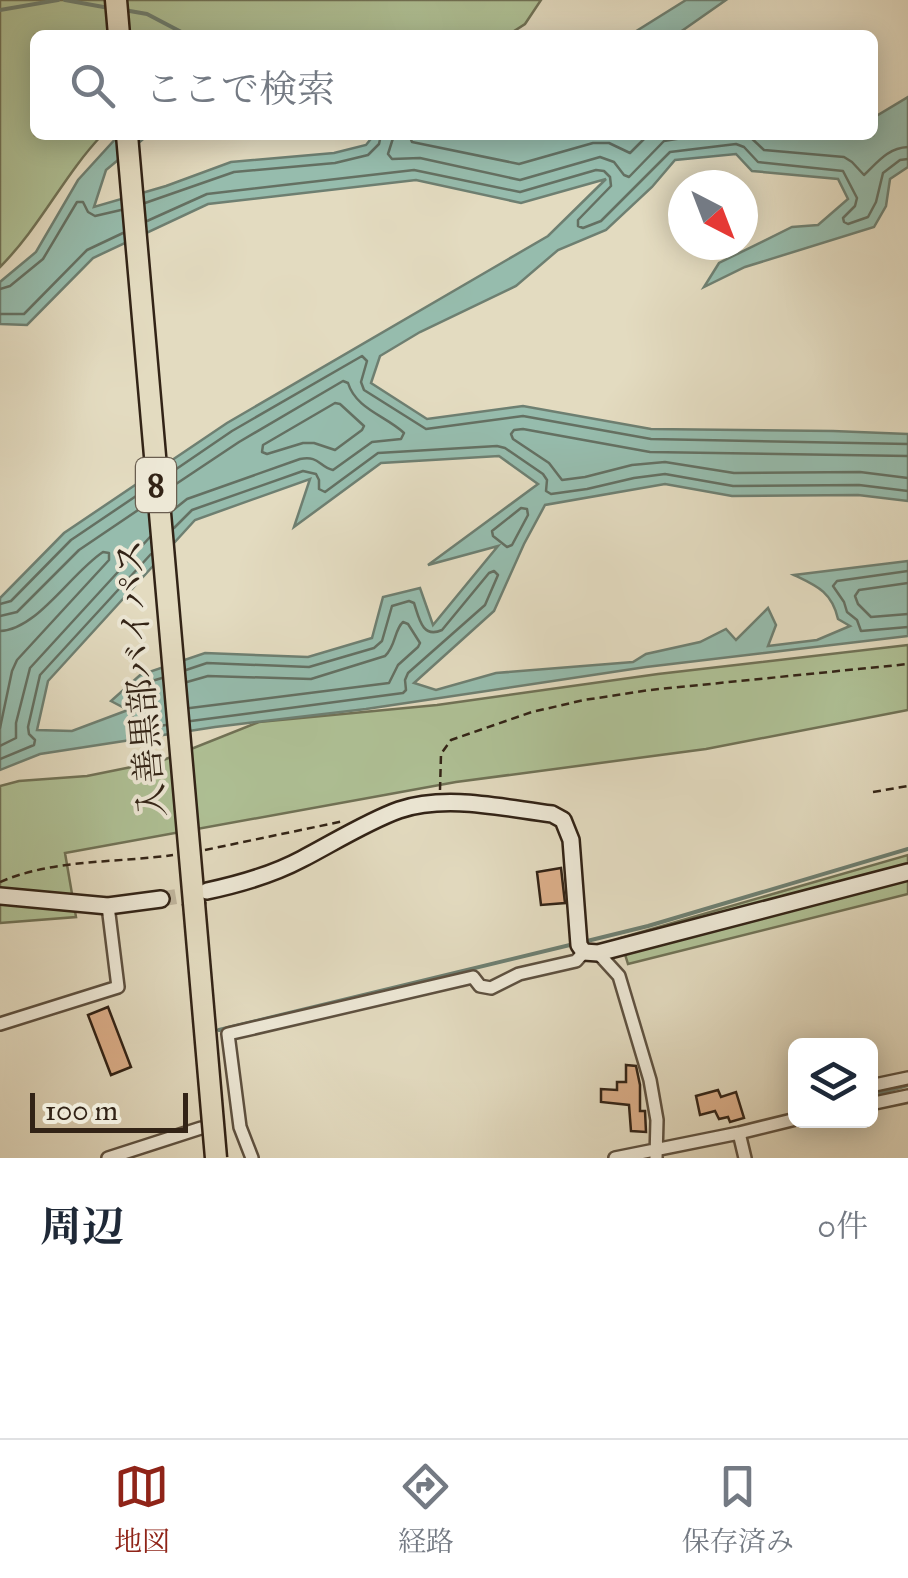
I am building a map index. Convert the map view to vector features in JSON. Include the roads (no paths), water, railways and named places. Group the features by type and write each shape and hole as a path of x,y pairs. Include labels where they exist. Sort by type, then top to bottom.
{"highway":[{"path":"116,0 118,30"},
{"name":"入善黒部バイパス","path":"127,140 188,836 200,897 216,1158"}],"street":[{"path":"200,897 297,862 400,810 468,803 552,814 563,820 571,840 579,945 619,976 654,1095 657,1154"},
{"path":"252,1158 240,1127 228,1034 473,977 480,986 491,988 519,974 576,961 591,952 908,872"},
{"path":"0,896 108,906 161,899"},
{"path":"0,1024 118,987 108,906"},
{"path":"878,1084 908,1078"},
{"path":"878,1102 908,1096"},
{"path":"615,1158 657,1154 788,1121"},
{"path":"223,1126 240,1127"},
{"path":"108,1158 202,1128"},
{"path":"739,1133 745,1158"}],"water":[{"path":"686,0 726,0 683,30 638,30"},
{"path":"908,97 908,167 890,179 886,206 874,227 745,267 704,287 719,263 758,260 758,244 792,227 818,225 848,199 838,179 751,170 736,154 675,160 606,230 558,250 516,286 420,332 380,356 371,383 427,419 523,406 651,429 908,434 908,501 858,495 732,496 665,484 545,505 494,611 414,683 436,690 496,673 633,662 646,654 700,642 726,629 736,640 768,608 776,625 768,646 817,640 850,626 838,619 832,602 822,591 794,575 908,561 908,636 646,667 215,727 40,754 0,770 0,598 64,533 227,423 548,236 606,179 521,203 416,180 208,204 93,258 27,325 0,324 0,282 36,252 78,180 114,140 142,140 106,170 94,207 231,162 334,153 366,145 370,140 878,140 878,115","holes":["499,456 538,484 428,565 498,546 433,625 420,588 383,597 372,638 308,657 205,653 140,675 111,701 128,710 72,731 37,730 48,681 195,520 310,479 294,527 381,463"]}],"waterway":[{"path":"0,10 58,0"},
{"path":"65,0 109,8"},
{"path":"124,10 147,14 177,30"},
{"path":"583,942 908,849"},
{"path":"219,1030 574,944"},
{"path":"878,1094 908,1085"}],"tunnel":[{"path":"161,899 203,892"}]}
